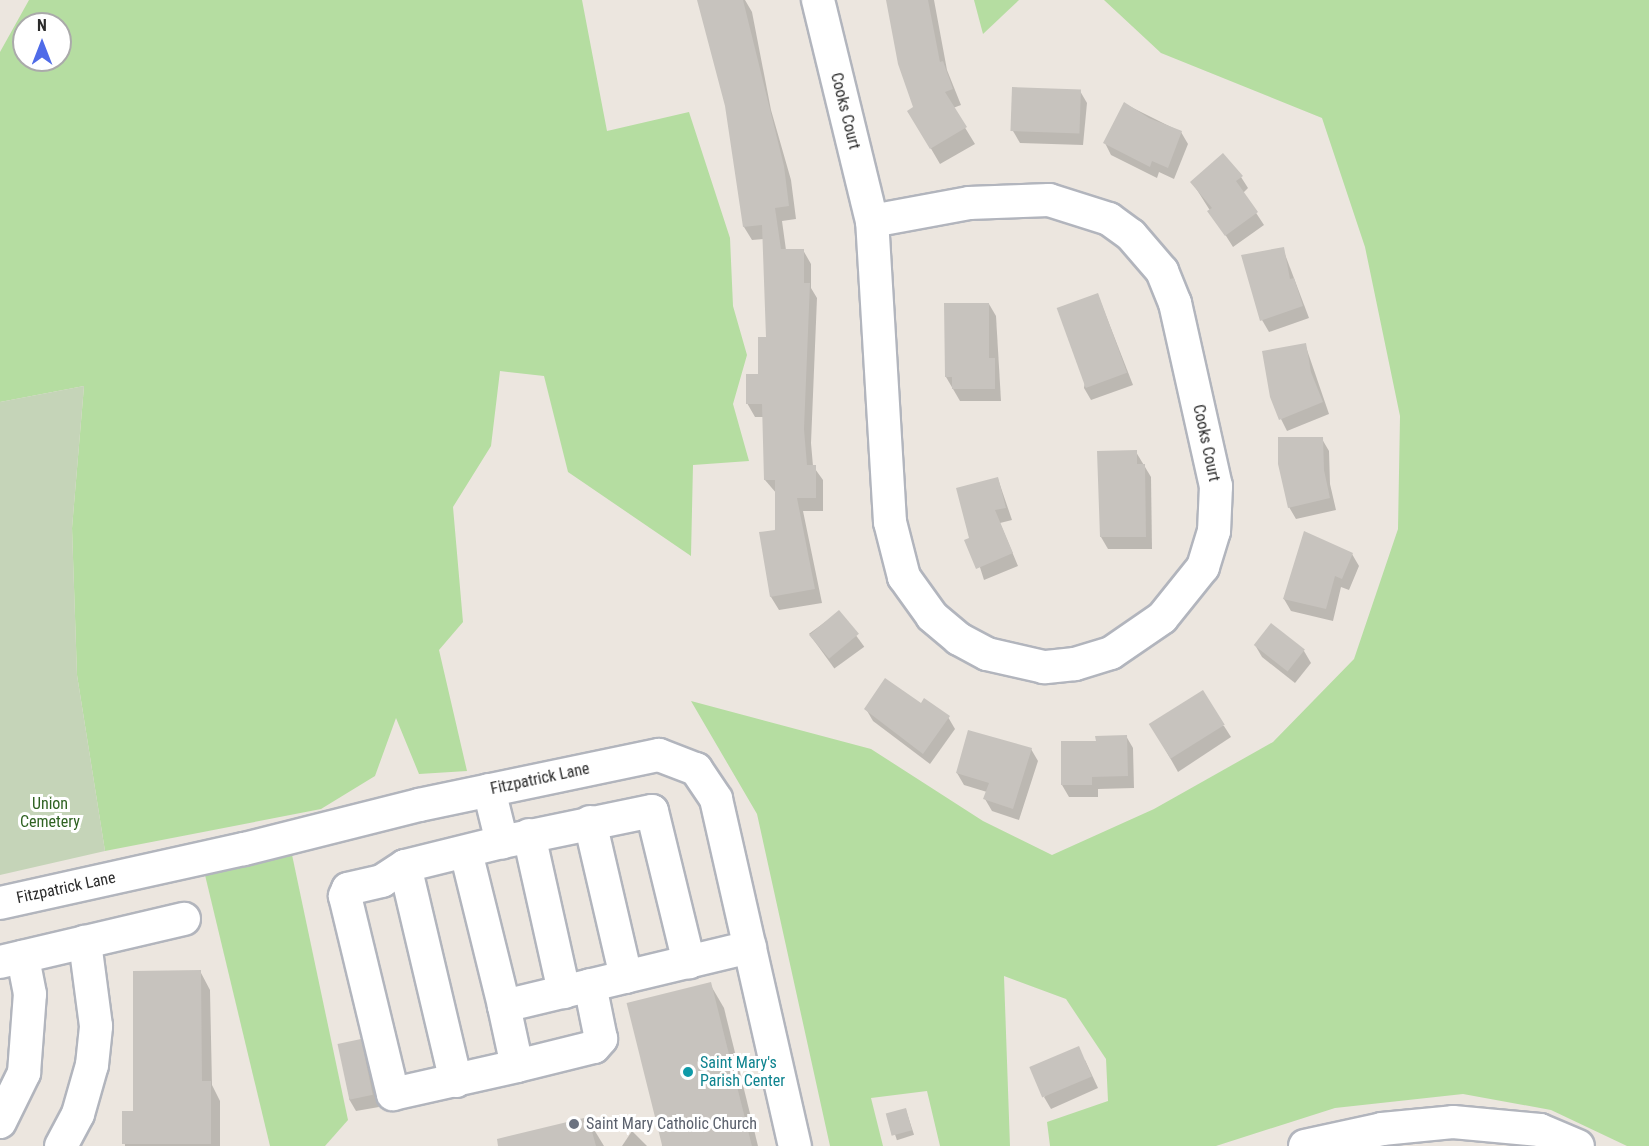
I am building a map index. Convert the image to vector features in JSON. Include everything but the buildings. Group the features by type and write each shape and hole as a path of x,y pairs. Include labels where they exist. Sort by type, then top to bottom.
{"street":[{"name":"Cooks Court","path":"818,0 872,221 890,522 904,578 932,616 959,639 987,654 1044,667 1075,664 1111,653 1162,618 1179,599 1203,567 1214,531 1216,486 1175,303 1162,272 1131,235 1109,219 1049,200 969,203 872,221"},
{"name":"Fitzpatrick Lane","path":"0,903 489,790 659,755 696,769 716,799 795,1146"},
{"path":"489,790 515,838 577,988 600,1032 598,1045 456,1081 393,1094 345,896 348,889 382,881 405,866 515,838 652,811 689,963"},
{"path":"590,822 626,977"},
{"path":"466,852 517,1066"},
{"path":"405,866 456,1081"},
{"path":"0,1122 24,1073 30,994 11,959 184,919"},
{"path":"61,1146 78,1114 92,1065 96,1026 85,942"},
{"path":"504,1006 750,947"},
{"path":"1305,1146 1382,1129 1453,1122 1540,1131 1578,1146"}],"green space":[{"path":"29,0 582,0 607,131 689,112 730,238 733,306 747,355 733,404 749,461 693,465 691,556 568,472 544,376 500,371 491,446 453,507 463,622 439,650 467,771 419,774 396,718 375,776 321,809 105,851 77,675 72,528 84,386 0,402 0,52 12,30 12,72 72,72 72,12 22,12"},
{"path":"974,0 1019,0 983,34"},
{"path":"1104,0 1649,0 1649,1146 1627,1146 1551,1110 1463,1094 1335,1108 1216,1146 1050,1146 1047,1122 1108,1101 1106,1059 1066,999 1004,976 1010,1146 940,1146 927,1091 871,1098 883,1146 830,1146 757,814 691,701 871,749 983,821 1052,855 1154,809 1273,742 1354,659 1398,529 1400,416 1365,247 1322,118 1161,53"},
{"name":"Union Cemetery","path":"84,386 72,528 77,675 105,851 0,875 0,402"},
{"path":"291,850 348,1120 325,1146 270,1146 205,875"}],"place":[{"name":"Saint Mary's Parish Center","path":"688,1072"},
{"name":"Saint Mary Catholic Church","path":"574,1124"}]}
